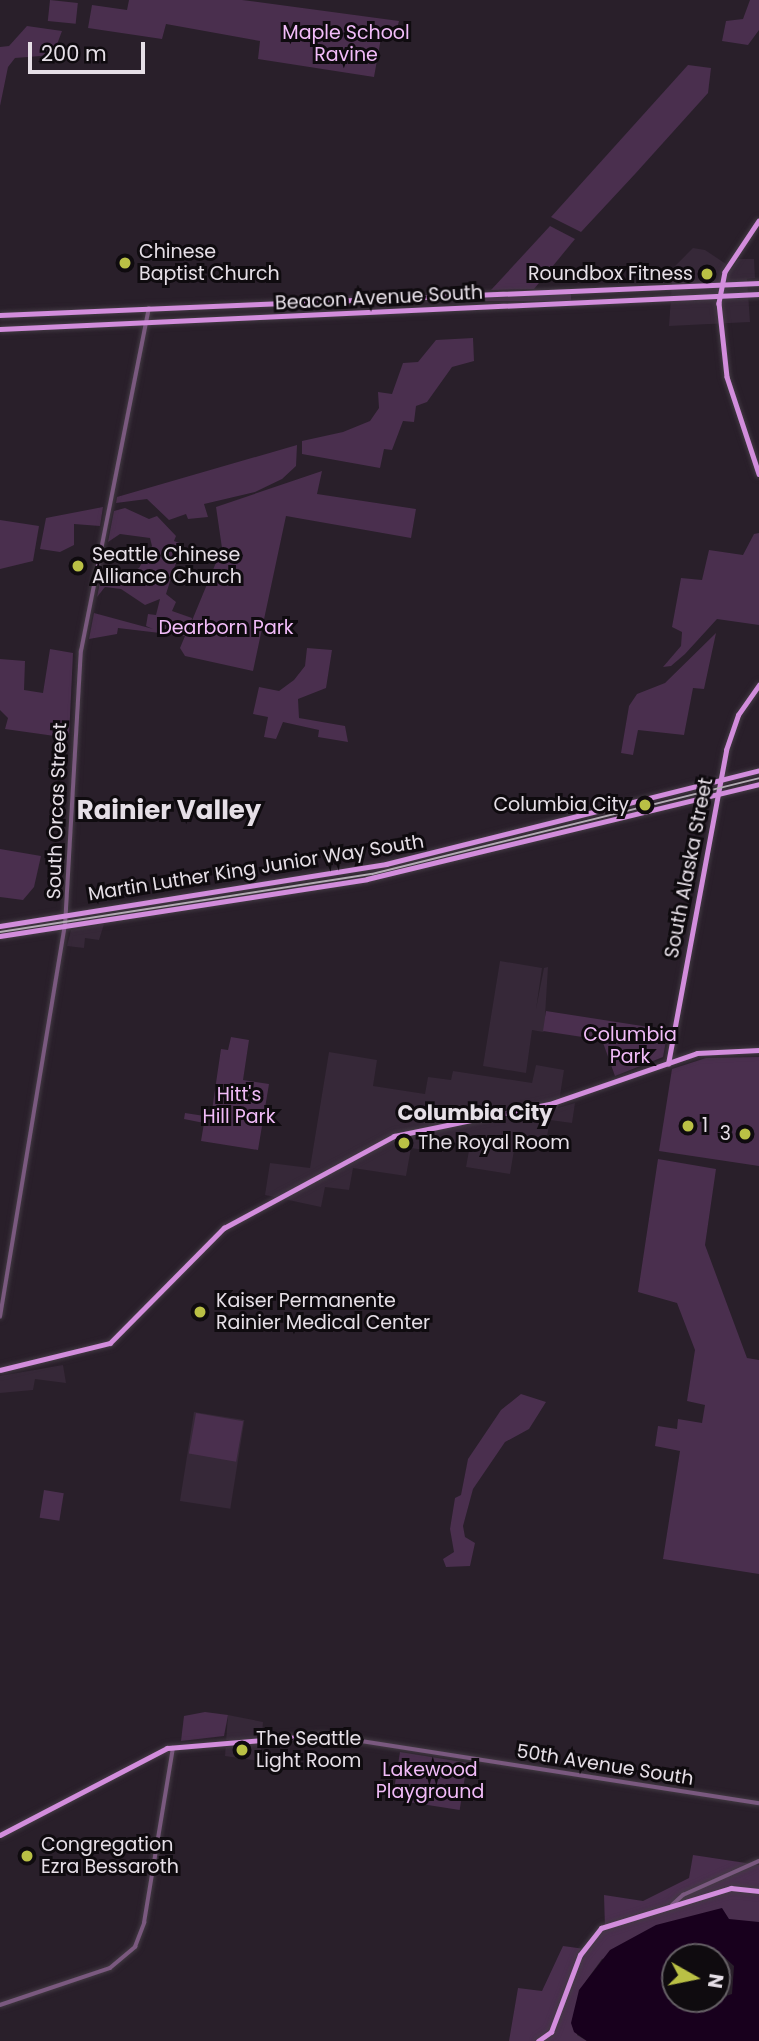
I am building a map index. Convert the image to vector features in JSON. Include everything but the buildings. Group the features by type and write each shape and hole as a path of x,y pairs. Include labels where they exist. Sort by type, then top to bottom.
{"main road":[{"path":"759,221 725,272 719,296 727,377 759,474"},
{"path":"725,272 735,284"},
{"name":"Beacon Avenue South","path":"0,315 759,283"},
{"name":"Beacon Avenue South","path":"0,330 759,294"},
{"name":"South Alaska Street","path":"668,1064 720,779 735,721 759,685"},
{"name":"Martin Luther King Junior Way South","path":"0,926 386,864 759,770"},
{"name":"Martin Luther King Junior Way South","path":"0,936 367,878 759,784"},
{"path":"0,1370 110,1343 224,1228 388,1139 418,1128 553,1103 704,1052 759,1049"},
{"path":"0,1835 173,1748 323,1735"},
{"path":"538,2041 551,2032 580,1955 596,1932 608,1923 738,1887 759,1891"}],"street":[{"name":"South Orcas Street","path":"0,1317 65,926 81,651 149,309"},
{"name":"50th Avenue South","path":"323,1735 759,1803"},
{"path":"0,2005 110,1968 135,1947 144,1923 173,1748"},
{"path":"672,1905 683,1895 759,1861"}],"shaded area":[{"path":"693,248 705,250 732,268 738,259 754,259 755,278 747,279 750,322 669,326 673,268"},
{"path":"104,924 99,940 85,938 84,948 67,946 71,930"},
{"path":"500,961 542,968 536,1009 544,968 548,967 545,1016 565,1019 543,1032 532,1030 526,1073 483,1066"},
{"path":"329,1052 377,1060 373,1086 425,1094 428,1077 451,1080 453,1071 532,1083 536,1065 564,1070 558,1108 575,1103 572,1123 550,1120 546,1142 516,1138 510,1174 466,1167 470,1145 442,1141 439,1152 411,1148 406,1176 353,1168 349,1190 325,1187 321,1207 265,1195 270,1163 310,1168"},
{"path":"63,1365 66,1383 35,1379 33,1390 0,1393 0,1376"},
{"path":"194,1412 244,1420 230,1509 180,1501"},
{"path":"228,1715 263,1722 260,1761 225,1756"},
{"path":"722,1908 729,1919 759,1922 759,2041 587,2041 574,2032 571,2023 579,1990 610,1950 656,1925"}],"green space":[{"path":"50,0 78,3 76,24 48,21"},
{"name":"Maple School Ravine","path":"129,0 242,0 399,21 394,40 381,38 374,77 258,59 260,41 166,24 162,39 88,28 92,5 127,10"},
{"path":"750,0 759,0 759,30 748,45 722,41 726,21 743,19"},
{"path":"27,26 62,31 53,55 15,58 8,67 0,106 0,47 9,46"},
{"path":"688,65 711,68 708,93 635,174 581,232 551,217"},
{"path":"550,226 575,239 534,289 491,290"},
{"path":"477,292 571,292 571,301 477,301"},
{"path":"473,338 474,361 452,367 427,402 416,406 414,422 403,421 392,450 384,449 380,468 302,454 302,441 343,432 370,421 379,408 378,392 392,394 403,363 418,362 436,340"},
{"path":"297,445 296,466 282,479 255,492 204,504 208,517 188,519 186,514 169,520 147,499 116,503 117,497"},
{"name":"Dearborn Park","path":"322,471 317,494 416,509 411,538 286,516 253,671 185,656 180,648 185,636 118,628 117,634 89,639 94,613 153,629 146,626 148,614 156,615 160,599 145,605 121,589 105,587 97,597 101,577 118,579 139,568 152,546 150,538 120,534 108,542 114,511 125,508 149,519 157,516 176,536 174,541 182,544 166,594 176,602 172,611 192,618 191,623 222,548 216,507"},
{"path":"103,507 100,526 74,524 74,545 60,552 40,549 46,518"},
{"path":"0,520 39,526 33,561 0,569"},
{"path":"759,533 759,625 717,619 685,654 671,666 663,667 681,646 682,632 672,627 681,578 702,580 709,550 743,555 754,534"},
{"path":"716,633 704,689 693,688 684,735 638,730 633,755 621,753 629,706 637,694 665,683"},
{"path":"307,648 332,650 326,688 298,699 299,718 345,726 348,742 318,737 319,730 283,722 276,739 264,737 268,717 253,714 259,687 279,691 294,680 305,666"},
{"path":"50,649 73,653 69,738 5,729 8,718 0,710 0,659 25,661 24,690 43,693"},
{"path":"0,849 41,856 34,887 23,900 0,897"},
{"name":"Columbia Park","path":"546,1011 668,1030 663,1057 615,1076 602,1040 543,1031"},
{"name":"Hitt's Hill Park","path":"231,1037 249,1040 243,1080 269,1084 258,1150 201,1141 204,1123 184,1119 185,1113 211,1117 221,1049 228,1050"},
{"path":"759,1057 759,1166 659,1151 672,1069 706,1058"},
{"path":"658,1159 716,1169 705,1245 747,1358 759,1360 759,1574 663,1559 680,1451 655,1446 658,1426 677,1429 678,1419 702,1423 705,1405 687,1401 695,1350 677,1303 638,1292"},
{"path":"521,1394 546,1402 529,1429 505,1442 473,1489 463,1526 465,1537 475,1543 470,1566 446,1567 443,1559 454,1552 450,1529 455,1498 461,1495 468,1459 501,1410"},
{"path":"196,1413 243,1421 236,1462 189,1453"},
{"path":"44,1490 64,1493 59,1521 40,1518"},
{"path":"205,1712 228,1715 224,1736 181,1741 184,1716"},
{"name":"Lakewood Playground","path":"400,1752 467,1763 460,1810 392,1799"},
{"path":"693,1855 759,1865 759,1922 602,1959 586,1981 577,2035 587,2041 509,2041 518,1988 542,1991 563,1946 585,1949 605,1928 604,1895 643,1901 689,1878"}],"tram line":[{"path":"0,932 372,874 759,778"}],"place":[{"name":"Chinese Baptist Church","path":"125,263"},
{"name":"Roundbox Fitness","path":"707,274"},
{"name":"Seattle Chinese Alliance Church","path":"78,566"},
{"name":"Columbia City","path":"645,805"},
{"name":"1","path":"688,1126"},
{"name":"3","path":"745,1134"},
{"name":"The Royal Room","path":"404,1143"},
{"name":"Kaiser Permanente Rainier Medical Center","path":"200,1312"},
{"name":"The Seattle Light Room","path":"242,1750"},
{"name":"Congregation Ezra Bessaroth","path":"27,1856"}],"district":[{"name":"Rainier Valley","path":"169,811"},
{"name":"Columbia City","path":"475,1113"}]}
